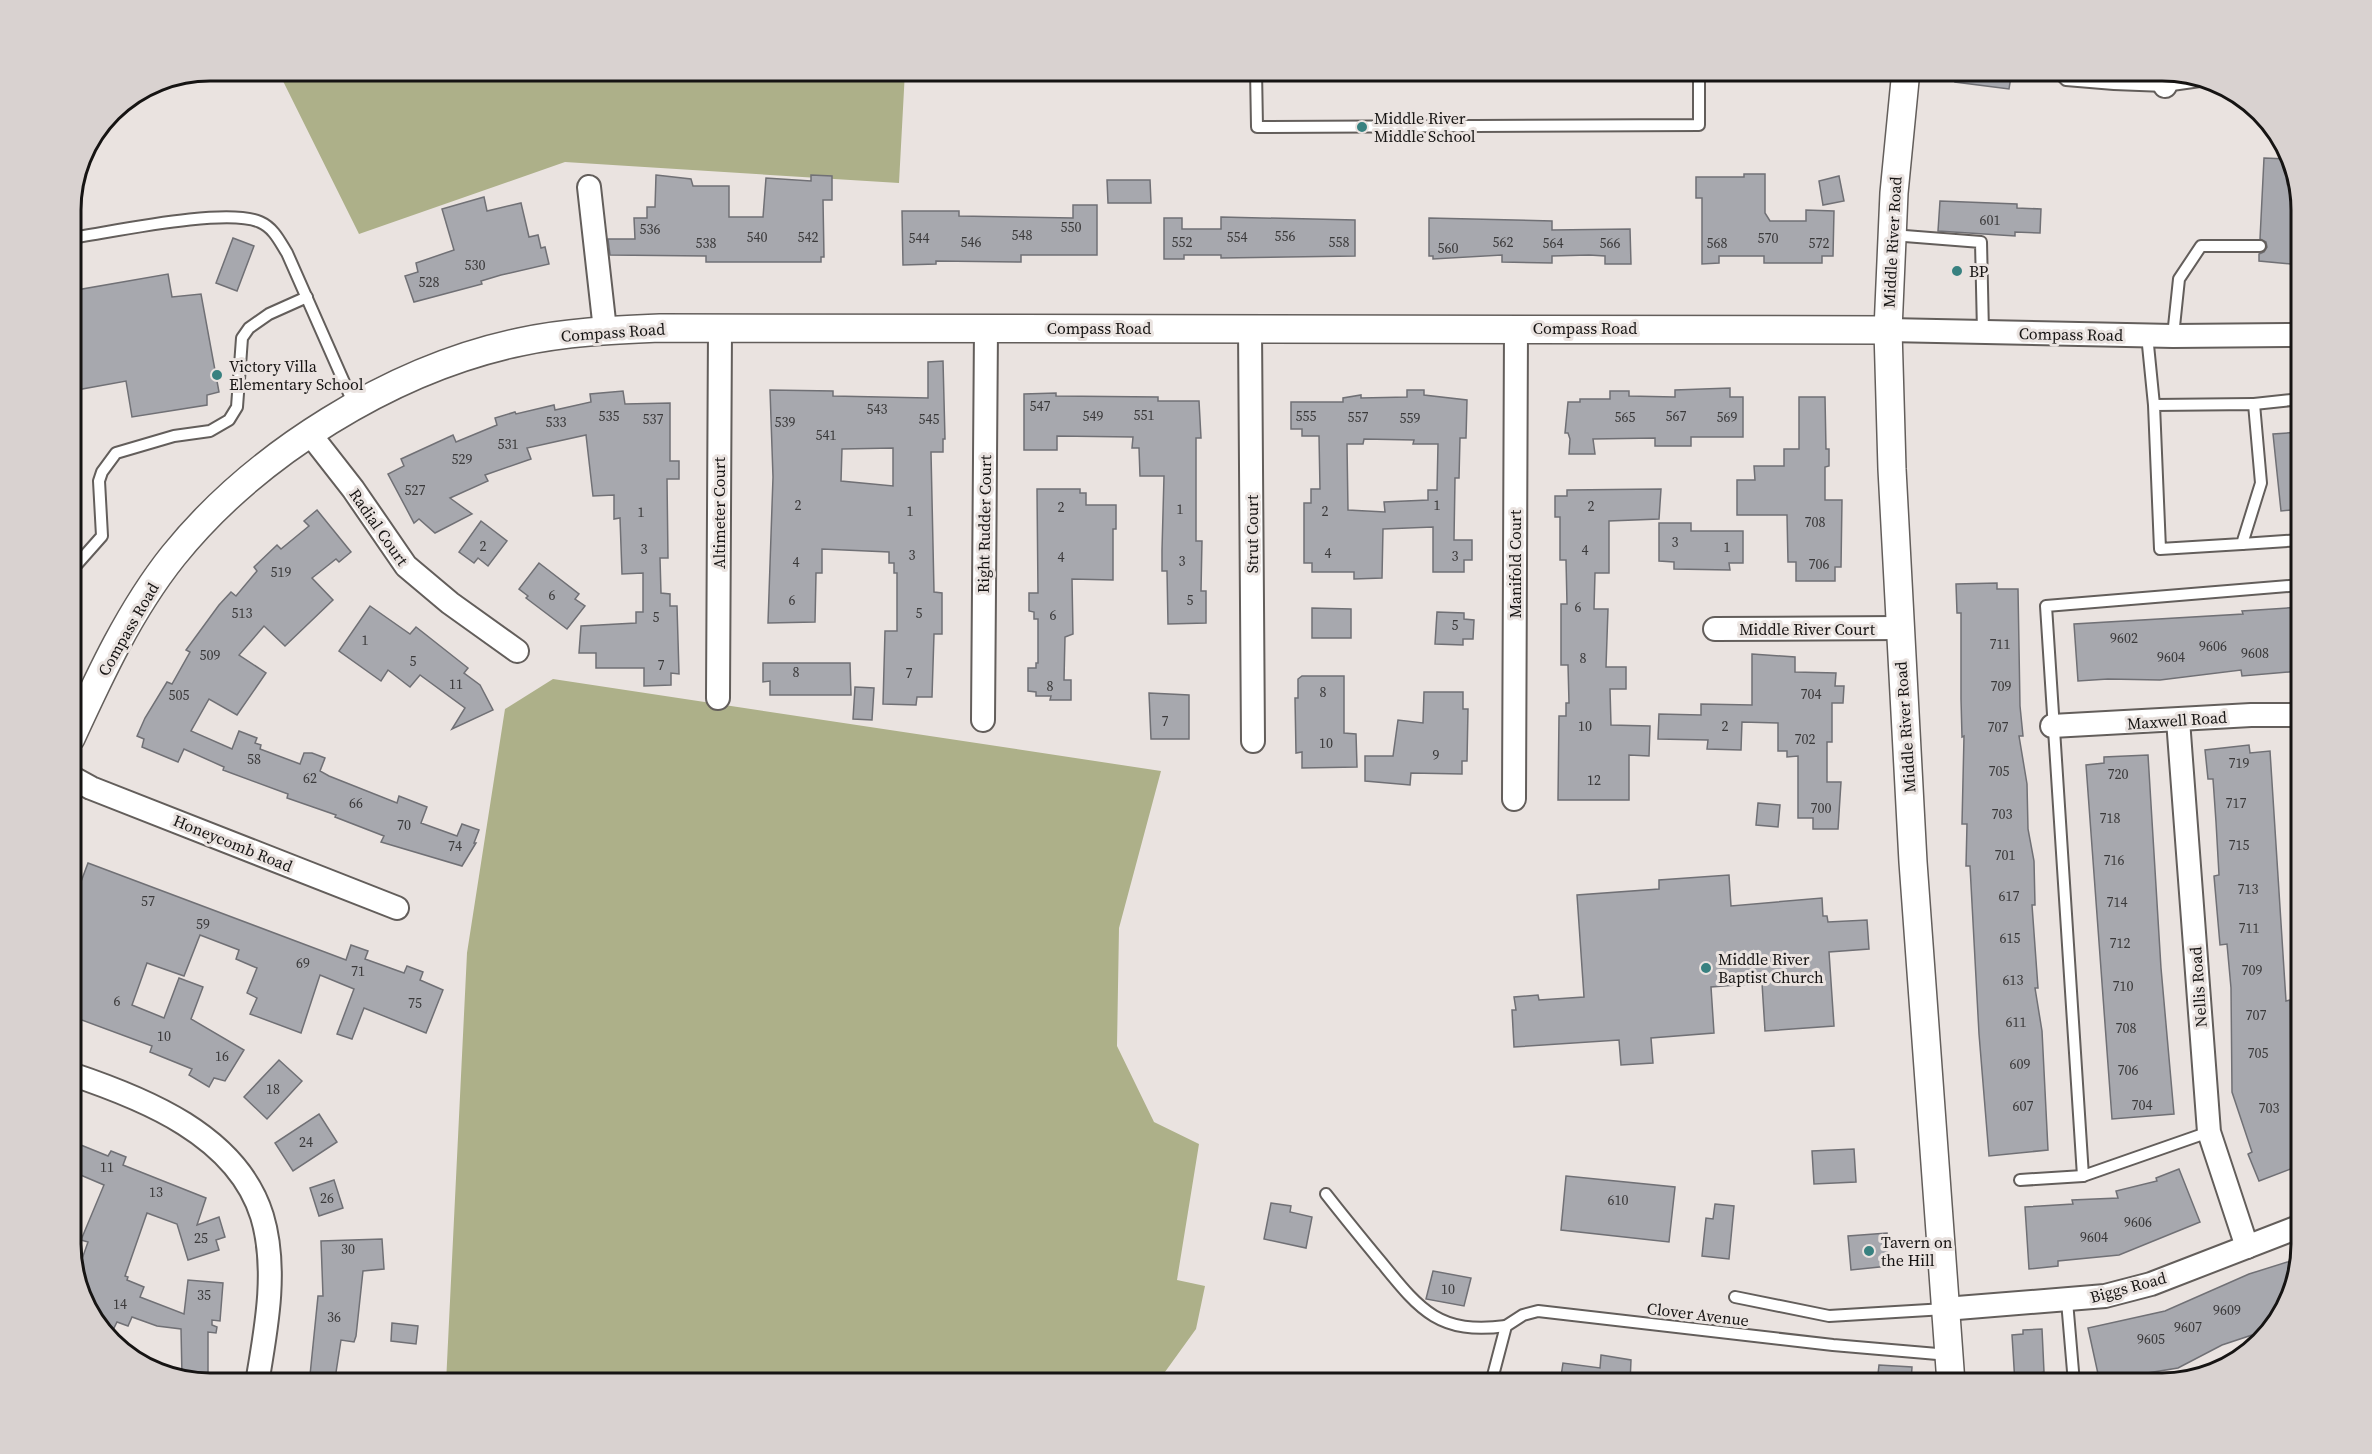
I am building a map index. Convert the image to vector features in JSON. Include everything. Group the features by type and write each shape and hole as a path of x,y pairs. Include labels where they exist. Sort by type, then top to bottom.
{"street":[{"name":"Middle River Road","path":"1905,81 1892,235 1888,330 1899,628 1950,1373"},
{"path":"589,187 605,330"},
{"name":"Compass Road","path":"81,718 139,605 173,556 240,488 310,434 398,384 474,354 554,335 605,330 720,328 1516,328 1888,330 2173,336 2291,335"},
{"name":"Altimeter Court","path":"718,698 720,328"},
{"name":"Right Rudder Court","path":"983,720 986,328"},
{"name":"Strut Court","path":"1250,328 1253,741"},
{"name":"Manifold Court","path":"1514,799 1516,328"},
{"name":"Radial Court","path":"310,434 353,489 406,566 450,603 517,651"},
{"name":"Middle River Court","path":"1715,629 1899,628"},
{"name":"Maxwell Road","path":"2052,726 2251,715 2291,715"},
{"name":"Nellis Road","path":"2178,720 2209,1132 2247,1247"},
{"name":"Honeycomb Road","path":"81,782 397,909"},
{"path":"81,1078 162,1111 186,1124 223,1155 254,1196 262,1218 270,1288 258,1373"},
{"name":"Biggs Road","path":"1945,1309 2067,1301 2105,1296 2151,1284 2291,1230"}],"lane":[{"path":"1256,81 1257,127 1699,125 1699,81"},
{"path":"81,236 202,218 251,219 262,222 277,236 356,407"},
{"path":"1892,235 1981,242 1983,332"},
{"path":"2173,336 2179,279 2201,246 2260,246"},
{"path":"81,560 102,536 99,481 102,472 116,453 174,436 210,430 229,420 237,407 242,338 249,328 269,314 306,297"},
{"path":"2147,335 2154,405 2160,549 2291,541"},
{"path":"2154,405 2254,404 2291,400"},
{"path":"2242,544 2261,483 2254,404"},
{"path":"2083,1176 2046,606 2291,586"},
{"path":"2020,1180 2083,1176 2209,1132"},
{"path":"1326,1194 1416,1305 1439,1319 1458,1326 1482,1329 1506,1326 1494,1373"},
{"path":"1735,1298 1829,1316 1945,1309"},
{"path":"2067,1301 2073,1373"},
{"name":"Clover Avenue","path":"1506,1326 1523,1315 1538,1311 1821,1344 1949,1355"}],"green space":[{"path":"283,81 904,81 899,183 565,162 359,234"},
{"path":"553,679 1161,771 1119,928 1117,1046 1154,1122 1199,1144 1177,1280 1205,1286 1196,1329 1164,1373 446,1373 467,953 505,709"}],"building":[{"path":"1955,81 2010,81 2009,89"},
{"path":"2264,158 2280,159 2289,185 2291,202 2291,264 2259,261 2259,254 2267,247 2266,242 2260,239"},
{"path":"1744,174 1765,174 1765,213 1770,221 1806,221 1806,210 1834,211 1833,256 1822,256 1822,263 1764,263 1764,256 1719,256 1719,263 1702,264 1702,198 1696,198 1696,177 1744,177"},
{"path":"656,175 691,179 693,186 729,186 729,217 763,217 766,178 811,181 811,175 832,176 832,200 823,200 824,257 821,257 821,262 706,262 706,256 610,255 608,239 635,239 634,218 647,218 647,207 655,207"},
{"path":"1839,176 1844,201 1823,205 1819,181"},
{"path":"1107,180 1150,180 1151,203 1108,203"},
{"path":"484,197 487,211 521,203 529,237 538,235 541,248 545,247 549,264 501,275 481,281 482,284 414,302 405,276 418,272 416,263 454,250 442,209"},
{"path":"1940,201 2017,204 2017,208 2041,209 2040,233 2015,232 2015,236 1938,231"},
{"path":"1073,205 1097,205 1097,255 1021,255 1021,262 936,261 936,264 903,265 902,211 959,211 959,216 1073,218"},
{"path":"1221,217 1355,220 1355,256 1221,258 1221,255 1184,255 1184,259 1164,259 1164,218 1182,218 1182,229 1221,229"},
{"path":"1429,218 1552,221 1552,230 1630,229 1631,264 1605,264 1605,256 1589,255 1552,256 1552,263 1502,262 1502,255 1433,259 1433,256 1429,256"},
{"path":"233,238 254,246 237,291 216,283"},
{"path":"168,274 172,297 201,294 219,392 207,395 207,405 132,417 126,381 81,389 81,289"},
{"path":"943,361 945,439 943,439 943,452 931,452 934,592 942,593 942,634 934,634 932,697 917,697 916,705 883,704 885,631 897,631 897,573 894,573 894,563 889,563 889,552 822,549 822,573 816,573 815,622 768,623 773,477 770,390 833,391 833,396 928,398 928,362","holes":["893,448 893,486 841,481 842,449"]},
{"path":"1730,388 1730,397 1743,397 1743,437 1691,437 1691,446 1655,446 1655,438 1593,439 1595,454 1569,454 1570,439 1568,433 1565,433 1568,402 1580,402 1580,399 1610,399 1610,391 1629,391 1629,396 1675,397 1675,390"},
{"path":"1407,390 1424,390 1424,395 1467,400 1466,438 1460,438 1459,478 1455,478 1454,540 1472,540 1472,560 1464,560 1464,572 1433,572 1433,527 1383,529 1382,578 1354,579 1354,572 1312,572 1312,563 1304,563 1304,503 1311,503 1311,489 1320,489 1319,436 1302,436 1302,429 1291,429 1291,402 1343,402 1343,398 1361,395 1361,398 1407,397","holes":["1364,439 1414,440 1413,444 1438,444 1437,490 1428,490 1428,500 1384,502 1385,512 1348,510 1347,444 1363,444"]},
{"path":"623,391 625,404 670,403 670,461 679,461 679,479 667,479 668,558 660,558 661,593 670,594 670,606 677,606 679,674 671,673 671,685 644,686 644,668 596,668 596,653 579,653 581,626 636,623 636,612 643,612 643,573 622,574 620,518 614,519 614,495 593,496 586,435 527,448 531,459 485,475 488,481 450,498 472,514 435,533 419,519 414,523 388,474 404,466 401,459 453,435 456,442 497,425 495,418 554,405 555,410 591,402 590,394"},
{"path":"1056,393 1056,396 1158,397 1158,401 1199,401 1201,438 1196,438 1196,541 1202,541 1201,591 1206,591 1206,623 1168,624 1167,571 1162,571 1164,476 1140,476 1139,448 1132,448 1133,437 1057,436 1057,450 1024,450 1024,394"},
{"path":"1799,397 1825,397 1826,449 1829,449 1829,466 1825,467 1825,500 1842,500 1841,567 1835,567 1835,581 1796,581 1796,562 1788,562 1787,515 1737,515 1737,480 1755,480 1754,466 1784,466 1784,449 1799,449"},
{"path":"2291,433 2291,510 2281,511 2273,434"},
{"path":"1037,489 1080,489 1080,493 1086,493 1086,505 1116,505 1116,529 1113,529 1113,580 1072,579 1073,634 1065,637 1064,680 1071,680 1071,700 1050,700 1051,696 1036,696 1036,692 1028,691 1028,668 1036,668 1036,663 1038,663 1038,619 1034,619 1034,612 1029,611 1029,593 1038,593"},
{"path":"1661,489 1659,519 1609,521 1609,573 1595,573 1594,609 1608,609 1606,667 1626,667 1626,689 1610,689 1611,725 1650,726 1649,756 1629,755 1629,800 1558,800 1559,716 1566,716 1566,703 1569,703 1568,665 1561,665 1561,604 1567,604 1566,560 1560,560 1560,517 1555,517 1555,496 1567,496 1567,490"},
{"path":"317,510 351,552 339,562 336,559 312,578 333,600 285,646 264,626 239,655 266,673 237,715 209,699 191,731 232,749 239,731 257,738 255,743 261,745 260,749 300,764 304,753 312,753 325,758 320,771 329,776 397,803 399,796 427,807 421,823 457,836 462,824 479,830 474,843 476,843 462,866 381,842 384,836 335,817 336,815 287,798 288,794 223,770 224,767 184,749 178,762 142,747 144,739 137,736 167,682 172,684 190,652 186,650 219,605 231,592 236,596 257,571 254,567 277,545 281,549 309,526 304,521"},
{"path":"481,521 507,541 488,566 478,558 474,563 459,552"},
{"path":"1659,523 1691,523 1691,531 1743,531 1743,563 1729,563 1730,570 1674,569 1674,562 1659,561"},
{"path":"539,563 579,594 575,599 585,606 567,629 526,598 528,596 519,589"},
{"path":"1997,583 1997,589 2018,589 2020,706 2023,736 2019,736 2027,784 2028,829 2034,861 2035,905 2032,905 2038,988 2035,988 2042,1031 2048,1150 1989,1156 1979,1034 1970,866 1966,866 1967,824 1962,824 1964,736 1962,737 1961,613 1957,613 1956,584"},
{"path":"370,606 410,634 416,627 468,668 464,673 480,685 493,710 452,729 465,708 420,675 410,687 388,670 381,681 339,651"},
{"path":"1312,608 1351,609 1351,638 1312,638"},
{"path":"2291,608 2291,672 2242,676 2241,670 2160,680 2078,681 2074,624 2243,614 2242,611"},
{"path":"1437,612 1464,613 1464,619 1474,620 1473,639 1463,639 1463,645 1435,644"},
{"path":"1752,654 1795,657 1795,672 1836,673 1835,686 1844,686 1843,703 1832,703 1832,742 1827,742 1827,782 1841,782 1838,829 1813,829 1813,818 1798,818 1798,756 1787,757 1787,751 1778,751 1778,723 1742,722 1741,750 1707,749 1708,740 1658,739 1659,714 1701,715 1701,704 1752,705"},
{"path":"763,663 850,663 851,695 770,695 770,681 763,682"},
{"path":"1302,676 1344,676 1344,733 1356,734 1357,767 1302,768 1302,752 1296,753 1295,698 1298,698 1298,679"},
{"path":"855,687 874,688 872,720 853,719"},
{"path":"1424,692 1463,692 1463,709 1468,709 1467,761 1462,761 1462,774 1411,773 1410,785 1365,781 1365,756 1393,756 1398,720 1423,723"},
{"path":"1149,693 1189,695 1189,739 1151,739"},
{"path":"2249,745 2250,753 2270,751 2286,1001 2290,1000 2291,1169 2259,1181 2248,1154 2252,1152 2232,1092 2231,988 2227,944 2220,945 2214,876 2219,875 2213,779 2208,779 2205,750"},
{"path":"2148,755 2161,968 2174,1114 2112,1119 2086,765 2104,763 2104,757"},
{"path":"1758,803 1780,805 1778,827 1756,825"},
{"path":"88,863 346,960 351,945 368,951 365,959 404,973 407,966 423,972 420,980 443,990 426,1033 364,1008 352,1039 337,1034 354,989 320,975 301,1033 250,1014 257,998 247,993 257,968 236,959 239,950 200,935 184,976 147,963 132,1005 164,1018 179,978 203,987 191,1019 244,1050 225,1081 214,1078 209,1087 189,1075 192,1069 150,1052 152,1046 81,1020 81,882"},
{"name":"Middle River Baptist Church","path":"1729,875 1731,906 1822,898 1823,916 1827,916 1828,922 1867,920 1869,949 1829,952 1834,1026 1765,1031 1762,983 1711,987 1714,1033 1651,1038 1653,1063 1621,1065 1619,1040 1514,1047 1512,1010 1516,1010 1514,997 1538,995 1539,1000 1584,997 1577,895 1659,889 1659,880"},
{"path":"279,1060 302,1081 267,1119 244,1097"},
{"path":"319,1114 337,1142 293,1171 275,1143"},
{"path":"81,1145 108,1156 111,1151 126,1157 123,1165 206,1198 197,1225 219,1217 225,1237 216,1240 219,1250 188,1260 177,1224 147,1213 125,1276 128,1277 127,1280 144,1287 140,1297 184,1314 188,1280 223,1283 220,1321 212,1320 212,1325 217,1327 216,1333 208,1332 208,1373 182,1370 181,1329 157,1326 132,1317 128,1326 117,1322 113,1329 94,1301 82,1259 88,1242 81,1240 104,1185 81,1175"},
{"path":"1854,1149 1856,1182 1814,1184 1812,1151"},
{"path":"2179,1169 2200,1222 2119,1255 2058,1261 2058,1266 2029,1269 2025,1207 2073,1204 2072,1200 2118,1198 2116,1191 2157,1181 2156,1178"},
{"path":"1566,1176 1675,1187 1669,1242 1561,1230"},
{"path":"334,1180 343,1208 319,1216 310,1188"},
{"path":"1271,1203 1291,1206 1290,1212 1312,1217 1306,1248 1264,1239"},
{"path":"1715,1204 1734,1206 1729,1259 1702,1256 1706,1218 1713,1219"},
{"name":"Tavern on the Hill","path":"1887,1233 1889,1266 1851,1270 1848,1236"},
{"path":"382,1239 384,1269 363,1271 356,1336 354,1342 341,1340 336,1373 310,1373 318,1296 323,1296 321,1241"},
{"path":"2290,1261 2287,1277 2274,1308 2253,1335 2222,1345 2178,1368 2147,1373 2098,1373 2088,1328 2165,1311 2249,1274"},
{"path":"1433,1271 1471,1278 1464,1306 1426,1299"},
{"path":"392,1323 418,1326 416,1344 391,1341"},
{"path":"2042,1329 2044,1372 2014,1373 2012,1335 2023,1334 2023,1330"},
{"path":"1601,1355 1631,1360 1630,1373 1562,1373 1563,1363 1600,1368"},
{"path":"1879,1365 1912,1367 1912,1373 1878,1373"}],"place":[{"name":"Middle River Middle School","path":"1362,127"},
{"name":"BP","path":"1957,271"},
{"name":"Victory Villa Elementary School","path":"217,375"},
{"name":"Middle River Baptist Church","path":"1706,968"},
{"name":"Tavern on the Hill","path":"1869,1251"}]}
